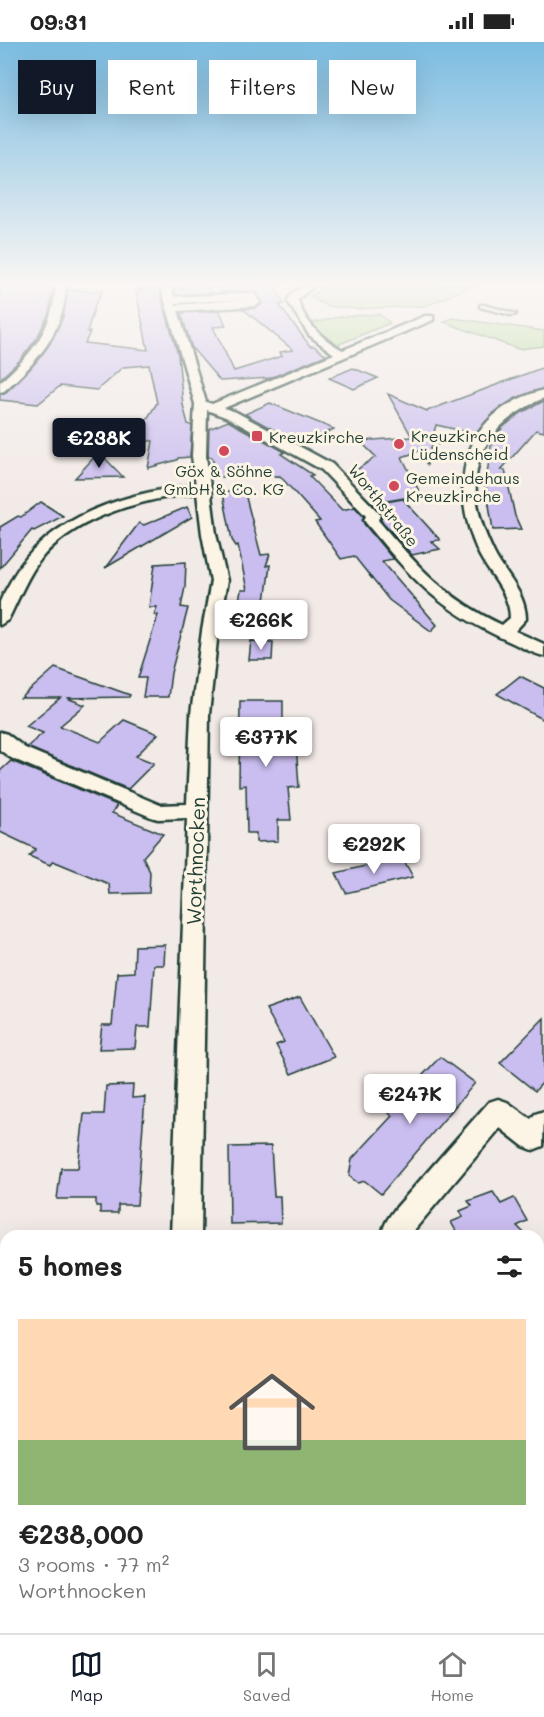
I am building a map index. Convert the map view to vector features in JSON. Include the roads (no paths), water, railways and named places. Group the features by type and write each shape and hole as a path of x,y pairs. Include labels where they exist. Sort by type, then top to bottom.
{"street":[{"path":"0,388 33,358"},
{"path":"190,358 207,406 332,358"},
{"path":"505,631 518,620 520,608 493,565 477,533 470,504 470,463 479,440 496,421 511,410 544,394"},
{"name":"Worthnocken","path":"186,1230 200,714 210,631 219,581 209,534 199,456 207,406"},
{"name":"Worthstraße","path":"207,406 232,415 305,454 335,473 373,515 371,520 421,578 446,600 476,618 544,651"},
{"path":"0,620 25,571 39,551 58,536 89,517 123,502 204,488"},
{"path":"0,738 18,753 158,812 196,811"},
{"path":"398,1230 498,1111 533,1137 544,1123"}],"place":[{"name":"Kreuzkirche","path":"257,436"},
{"name":"Kreuzkirche Lüdenscheid","path":"399,444"},
{"name":"Göx & Söhne GmbH & Co. KG","path":"224,451"},
{"name":"Gemeindehaus Kreuzkirche","path":"394,486"}]}
